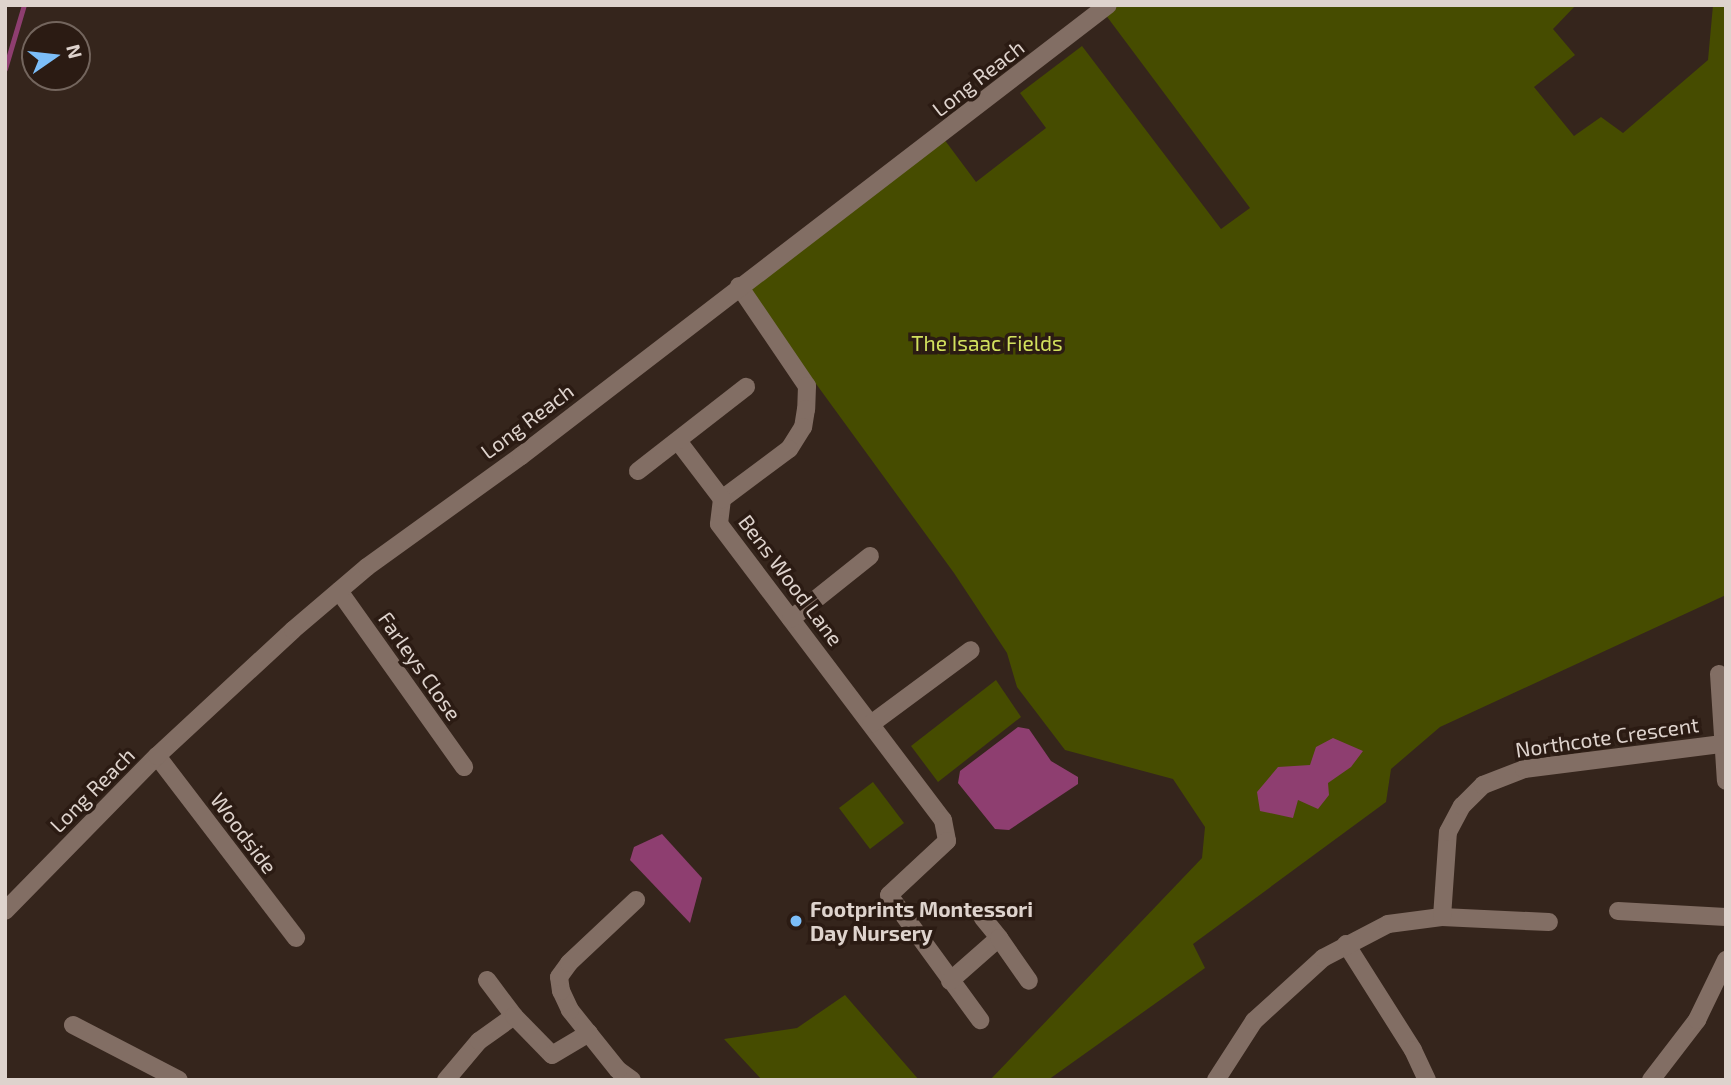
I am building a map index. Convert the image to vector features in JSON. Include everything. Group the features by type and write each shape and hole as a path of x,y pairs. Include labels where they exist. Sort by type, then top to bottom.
{"street":[{"name":"Long Reach","path":"5,911 157,756 339,591 540,441 1108,5"},
{"name":"Bens Wood Lane","path":"739,286 807,386 806,409 803,427 789,449 722,499 719,524 947,828 947,841 889,895 950,981"},
{"path":"638,471 746,387"},
{"path":"678,441 722,499"},
{"path":"791,619 870,556"},
{"name":"Farleys Close","path":"339,591 464,767"},
{"path":"871,724 971,650"},
{"name":"Northcote Crescent","path":"1719,674 1726,781"},
{"name":"Northcote Crescent","path":"1442,917 1448,832 1462,806 1483,785 1524,769 1722,744"},
{"name":"Woodside","path":"157,756 296,938"},
{"path":"632,1080 618,1070 570,1010 561,991 559,977 569,963 636,900"},
{"path":"1618,911 1726,918"},
{"path":"1216,1080 1254,1021 1277,997 1323,958 1388,924 1442,917 1549,922"},
{"path":"984,918 1029,981"},
{"path":"980,1020 950,981 999,938"},
{"path":"1346,944 1413,1050 1427,1080"},
{"path":"1651,1080 1697,1020 1726,960"},
{"path":"487,980 514,1016 552,1055 589,1034"},
{"path":"446,1080 479,1041 514,1016"},
{"path":"73,1025 179,1080"}],"green space":[{"name":"The Isaac Fields","path":"1108,5 1576,5 1553,29 1575,55 1534,87 1574,136 1601,117 1623,133 1708,60 1713,5 1726,5 1726,595 1440,727 1391,769 1386,802 1193,944 1205,968 1048,1080 990,1080 1202,858 1205,827 1173,779 1065,750 1017,687 1007,653 954,573 749,292 739,286 941,135 976,182 1046,128 1020,93 1082,46 1221,229 1250,208 1102,10"},
{"path":"996,680 1021,717 938,782 911,746"},
{"path":"873,782 904,823 870,849 839,808"},
{"path":"845,995 919,1080 762,1080 724,1039 797,1028"}],"shaded area":[{"path":"1018,727 1029,729 1051,761 1078,777 1078,784 1009,830 995,829 958,783 960,771"},
{"path":"1333,738 1363,751 1351,767 1328,783 1329,795 1318,809 1298,800 1293,818 1260,811 1257,792 1278,767 1310,765 1316,747"},
{"path":"662,834 702,878 690,923 630,860 634,847"}],"waterway":[{"path":"5,69 24,5"}],"place":[{"name":"Footprints Montessori Day Nursery","path":"796,921"}]}
